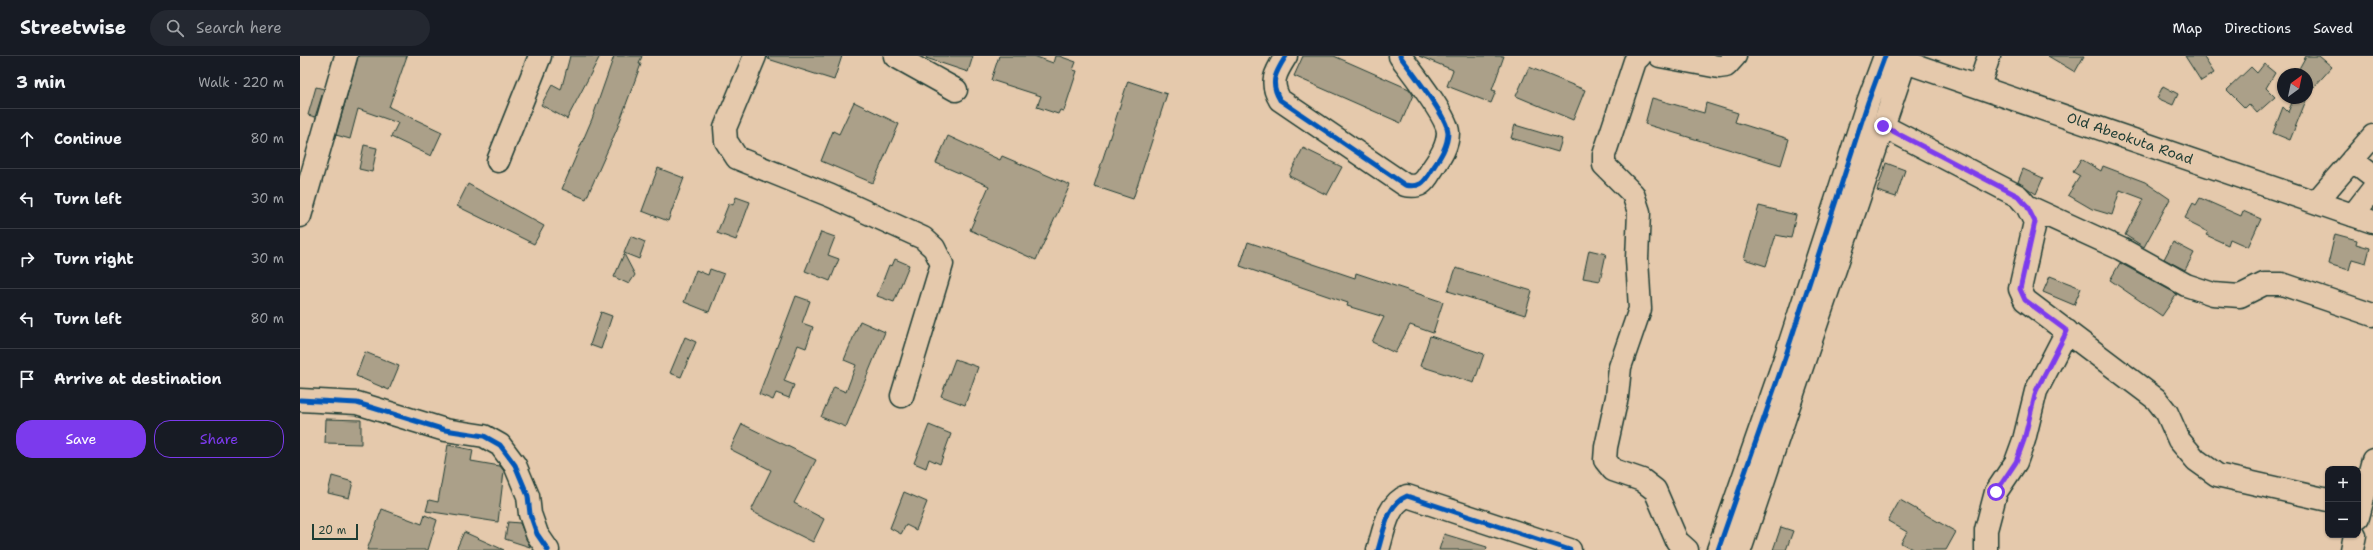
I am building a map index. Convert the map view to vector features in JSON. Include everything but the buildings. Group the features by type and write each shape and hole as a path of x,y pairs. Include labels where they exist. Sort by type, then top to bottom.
{"main road":[{"path":"300,216 346,56"},
{"path":"498,161 540,56"},
{"path":"755,56 725,128 726,141 737,158 831,196 923,238 934,248 942,264 902,396"},
{"path":"895,56 956,90"},
{"path":"1286,56 1273,77 1274,91 1280,100 1405,185 1415,187 1424,183 1445,148 1448,130 1440,112 1400,56"},
{"path":"1640,56 1635,61 1604,155 1604,165 1633,194 1639,212 1637,259 1640,309 1620,367 1617,397 1606,447 1605,460 1613,470 1642,480 1655,490 1678,541 1687,550"},
{"path":"1660,56 1719,67 1726,66 1735,56"},
{"path":"1979,86 1989,56"},
{"path":"1740,550 1883,126 1892,58"},
{"path":"1718,550 1785,358 1868,102 1892,58"},
{"name":"Old Abeokuta Road","path":"1892,58 1979,86 2373,222"},
{"path":"1883,126 2018,196 2027,206 2035,222 2020,289 2025,300 2156,399 2166,414 2179,440 2196,460 2217,476 2325,499"},
{"path":"2316,202 2373,136"},
{"path":"2352,160 2373,176"},
{"path":"2353,215 2373,189"},
{"path":"2027,206 2121,249 2186,285 2213,294 2240,296 2264,284 2282,284 2373,315"},
{"path":"1986,550 1986,530 1996,492 2016,462 2024,440 2036,391 2067,331"},
{"path":"300,400 357,403 445,430 484,436 500,445 515,465 528,496 530,514 536,534 548,550"},
{"path":"2361,503 2373,460"},
{"path":"1378,550 1395,504 1407,496 1542,546 1570,550"},
{"path":"2352,550 2354,538"}],"cycle path":[{"path":"1286,56 1279,67 1274,82 1280,100 1405,185 1414,186 1421,184 1426,179 1437,162 1445,148 1448,132 1442,115 1420,82 1400,56"},
{"path":"1718,550 1785,358 1868,102 1885,56"},
{"path":"300,400 357,403 445,430 484,436 500,445 515,465 528,496 530,514 537,534 548,550"},
{"path":"1378,550 1387,519 1395,505 1407,496 1570,550"}],"route":[{"path":"1883,126 2018,196 2027,206 2035,222 2021,279 2020,289 2025,300 2067,331 2044,372 2036,391 2024,440 2016,462 1996,492"}]}
